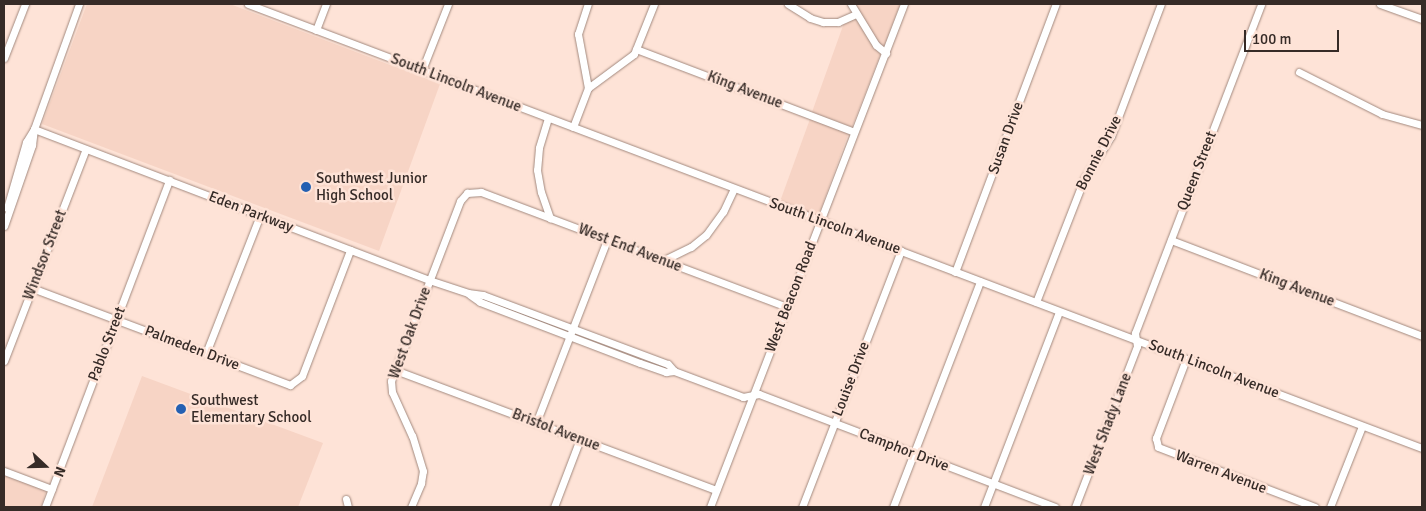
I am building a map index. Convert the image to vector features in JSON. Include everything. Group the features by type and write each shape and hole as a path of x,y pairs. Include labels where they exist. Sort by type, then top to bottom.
{"street":[{"path":"4,58 25,4"},
{"path":"4,200 26,142 34,129 79,4"},
{"name":"South Lincoln Avenue","path":"248,4 1422,448"},
{"path":"316,30 326,4"},
{"path":"422,70 448,4"},
{"path":"573,127 588,88 578,34 588,4"},
{"path":"588,88 634,54 654,4"},
{"path":"788,4 810,18 822,22 838,22 856,14"},
{"path":"851,4 876,45 886,53"},
{"name":"West Beacon Road","path":"710,507 904,4"},
{"name":"Susan Drive","path":"955,272 1056,4"},
{"name":"Bonnie Drive","path":"1036,302 1084,179 1111,136 1161,4"},
{"name":"Queen Street","path":"1135,339 1135,333 1262,4"},
{"path":"1380,4 1422,19"},
{"name":"King Avenue","path":"636,50 854,132"},
{"path":"1299,72 1382,114 1422,125"},
{"path":"548,118 539,148 537,170 541,192 550,218"},
{"path":"4,226 32,145 34,129"},
{"name":"Eden Parkway","path":"34,129 429,280 468,293 480,302 571,332 666,372 674,371 743,397 753,396"},
{"name":"Windsor Street","path":"4,361 86,148"},
{"path":"4,221 18,166"},
{"name":"Pablo Street","path":"45,507 169,180"},
{"path":"662,261 686,250 706,235 718,220 734,188"},
{"name":"West End Avenue","path":"472,192 481,192 787,307"},
{"name":"West Oak Drive","path":"411,507 421,483 423,471 412,436 392,392 391,381 460,201 464,196 472,192"},
{"path":"206,353 260,215"},
{"path":"536,422 607,240"},
{"name":"King Avenue","path":"1171,240 1422,336"},
{"name":"Palmeden Drive","path":"32,288 290,385 302,376 350,250"},
{"name":"Louise Drive","path":"802,507 901,250"},
{"path":"893,507 980,281"},
{"path":"984,507 1059,312"},
{"name":"West Shady Lane","path":"1075,507 1137,346 1135,339"},
{"name":"Warren Avenue","path":"1186,359 1156,438 1156,445 1315,507"},
{"name":"Bristol Avenue","path":"396,370 716,490"},
{"name":"Camphor Drive","path":"753,396 759,394 1055,507"},
{"path":"1330,507 1362,426"},
{"path":"554,507 580,439"},
{"path":"4,471 52,489"},
{"path":"346,499 348,507"}],"shaded area":[{"name":"Southwest Junior High School","path":"87,4 230,4 440,84 379,251 42,124"},
{"path":"855,4 900,4 884,47 879,43"},
{"path":"855,18 873,46 881,53 852,127 812,112 844,23"},
{"path":"810,119 849,133 818,216 780,202"},
{"name":"Southwest Elementary School","path":"142,376 323,443 298,507 92,507"},
{"path":"4,474 46,491 41,507 4,507"}],"place":[{"name":"Southwest Junior High School","path":"306,187"},
{"name":"Southwest Elementary School","path":"181,409"}]}
